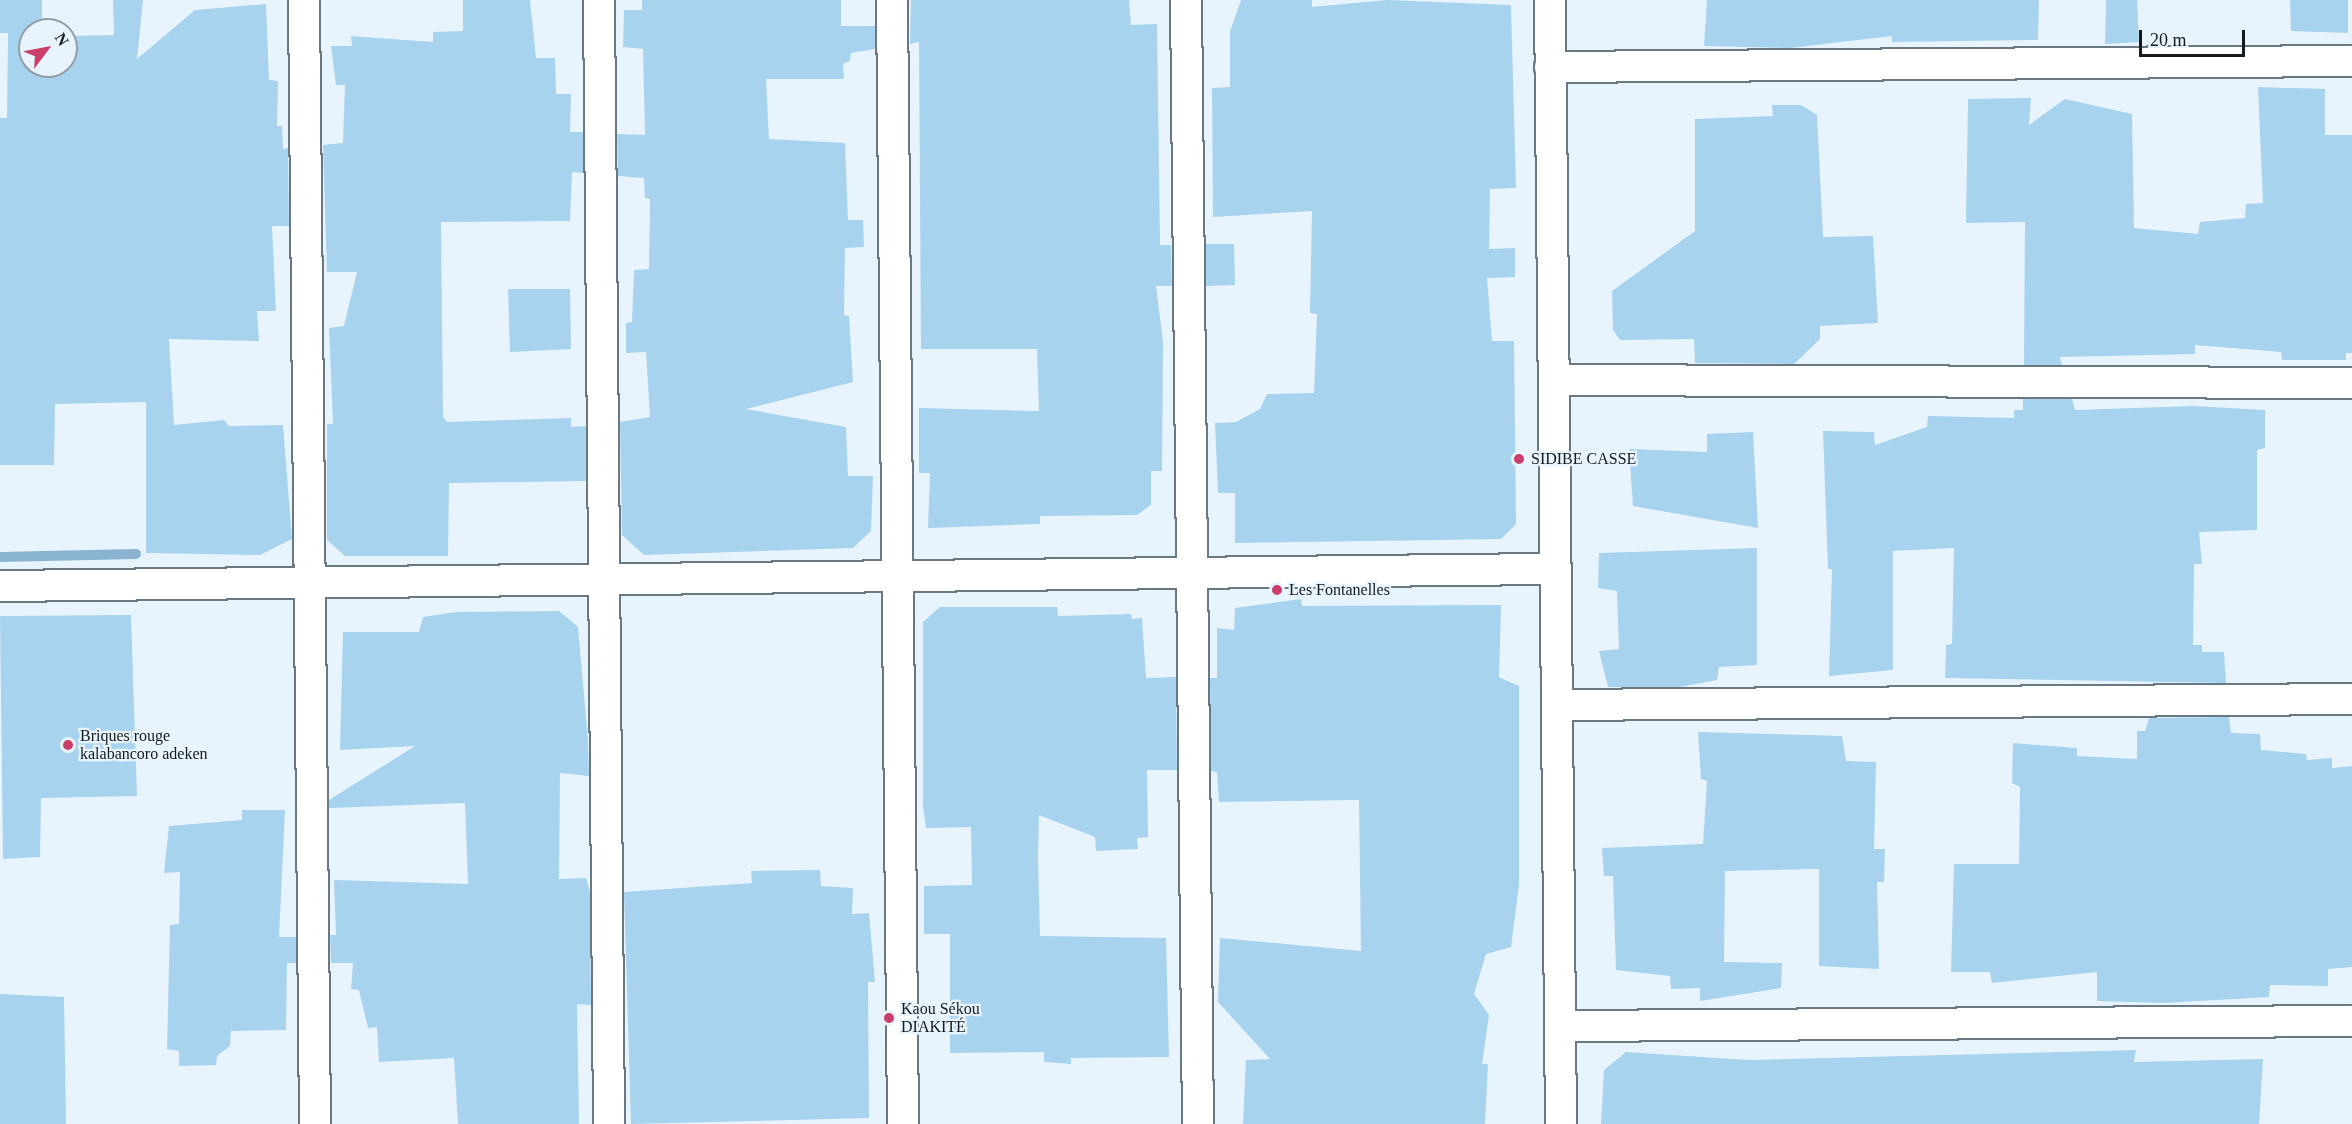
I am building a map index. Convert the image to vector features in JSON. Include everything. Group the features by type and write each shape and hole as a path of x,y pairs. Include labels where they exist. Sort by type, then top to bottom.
{"street":[{"path":"304,0 315,1124"},
{"path":"599,0 609,1124"},
{"path":"892,0 903,1124"},
{"path":"1186,0 1198,1124"},
{"path":"1550,0 1561,1124"},
{"path":"1550,67 2352,61"},
{"path":"1554,380 2352,383"},
{"path":"0,586 1555,569"},
{"path":"1557,705 2352,699"},
{"path":"1560,1026 2352,1021"}],"building":[{"path":"0,0 42,0 42,18 18,18 18,78 78,78 78,36 114,35 113,0 143,0 137,59 195,10 266,4 269,80 278,81 277,126 282,126 283,149 288,148 289,226 272,226 276,311 257,311 259,341 169,339 174,425 224,420 229,426 283,425 292,539 260,555 146,553 146,402 55,404 54,465 0,465 0,118 7,118 8,33 0,33"},
{"path":"463,0 530,0 536,58 555,58 556,94 571,94 570,132 583,132 583,173 572,172 570,221 441,222 443,417 447,422 571,418 571,427 586,426 586,481 449,483 448,556 345,556 327,540 327,424 333,424 329,328 344,326 357,272 327,272 323,145 343,143 345,85 336,85 331,46 352,46 351,36 433,42 433,32 463,31"},
{"path":"642,0 841,0 841,26 875,26 875,49 851,53 850,61 843,64 844,79 766,79 769,139 845,143 848,220 863,220 864,247 845,248 844,315 849,316 853,382 746,409 846,427 848,476 873,476 871,531 853,548 644,555 622,535 620,422 650,417 646,352 626,353 626,323 632,322 634,270 649,269 650,199 645,198 644,178 618,176 617,134 645,135 643,49 623,47 624,10 642,10"},
{"path":"911,0 1129,0 1131,25 1157,24 1160,245 1171,245 1172,286 1156,286 1163,342 1162,471 1151,471 1151,505 1137,515 1040,516 1040,524 928,528 930,473 919,473 919,408 1039,411 1037,349 921,349 919,42 910,44"},
{"path":"1241,0 1312,0 1312,7 1387,0 1511,5 1516,188 1490,189 1489,249 1515,248 1515,277 1487,278 1492,341 1514,341 1516,524 1501,539 1235,543 1235,493 1218,493 1215,423 1236,422 1260,409 1267,394 1314,393 1317,314 1310,313 1312,211 1213,217 1212,88 1230,87 1230,31"},
{"path":"1707,0 2039,0 2038,40 1892,42 1892,36 1790,48 1704,46"},
{"path":"2106,0 2137,0 2139,42 2105,44"},
{"path":"2290,0 2348,0 2348,33 2291,31"},
{"path":"2258,87 2325,89 2325,135 2352,135 2352,353 2346,353 2346,360 2282,360 2281,352 2195,345 2195,354 2060,357 2062,365 2024,365 2025,222 1966,223 1968,99 2031,98 2029,125 2065,99 2132,114 2134,228 2198,234 2200,222 2245,218 2246,204 2263,203"},
{"path":"1772,105 1801,105 1817,115 1823,237 1873,236 1878,323 1820,326 1820,339 1794,364 1695,363 1694,339 1620,340 1613,330 1612,291 1695,231 1695,119 1773,116"},
{"path":"1206,244 1234,244 1235,285 1206,286"},
{"path":"508,289 570,289 571,349 510,352"},
{"path":"2023,399 2072,399 2075,410 2193,406 2265,410 2265,448 2257,450 2257,530 2199,532 2202,564 2194,564 2193,645 2202,645 2202,652 2224,652 2226,683 1945,678 1946,645 1952,644 1954,548 1893,551 1893,670 1829,676 1832,569 1828,569 1823,431 1874,432 1875,445 1927,427 1928,416 2014,418 2014,410 2023,410"},
{"path":"1753,432 1758,528 1633,506 1629,449 1707,452 1707,434"},
{"path":"1757,548 1757,665 1719,667 1717,680 1680,687 1608,687 1599,651 1619,649 1617,591 1598,588 1599,553"},
{"path":"1301,599 1302,606 1501,605 1499,677 1519,686 1519,885 1511,947 1486,954 1474,994 1489,1015 1482,1064 1488,1064 1485,1124 1243,1124 1246,1060 1270,1059 1218,1002 1220,938 1361,951 1359,800 1219,802 1217,772 1211,771 1210,678 1217,678 1217,628 1234,630 1235,608"},
{"path":"940,607 1057,607 1058,616 1131,614 1132,619 1142,618 1146,678 1176,677 1177,770 1147,770 1148,837 1137,838 1138,849 1096,851 1095,837 1039,815 1038,859 1040,936 1166,938 1169,1057 1071,1058 1071,1064 1044,1062 1044,1052 950,1053 950,934 924,934 924,886 972,885 971,827 926,828 923,805 923,622"},
{"path":"559,611 578,627 588,741 589,776 560,773 559,879 586,878 590,892 591,1005 577,1004 579,1124 458,1124 454,1058 379,1062 377,1027 368,1028 359,990 351,989 353,963 331,963 330,935 336,935 334,880 468,884 465,803 329,808 329,800 415,746 340,750 343,632 419,632 423,617 456,612"},
{"path":"131,615 137,796 41,798 40,857 3,859 0,616"},
{"path":"2229,717 2231,733 2260,734 2261,750 2306,754 2307,760 2332,758 2332,768 2352,766 2352,967 2328,969 2328,986 2270,985 2269,997 2164,1003 2097,1001 2097,972 1992,983 1990,972 1951,972 1954,864 2019,864 2020,787 2012,783 2013,743 2077,748 2077,756 2137,759 2137,731 2145,731 2149,718"},
{"path":"1698,732 1842,736 1846,761 1876,762 1874,849 1885,849 1884,882 1877,882 1879,969 1819,966 1819,869 1725,871 1724,962 1782,963 1781,988 1700,1001 1700,988 1671,989 1670,976 1616,970 1613,876 1604,876 1602,848 1703,844 1707,781 1701,779"},
{"path":"242,810 285,810 279,937 296,937 296,963 287,963 286,1030 231,1031 230,1046 217,1056 216,1065 179,1066 179,1051 167,1049 170,925 179,924 180,872 164,873 169,826 242,820"},
{"path":"820,870 821,886 853,888 852,914 869,913 875,982 868,982 869,1118 631,1124 624,892 752,883 751,871"},
{"path":"0,994 64,997 66,1124 0,1124"},
{"path":"2136,1050 2134,1062 2263,1059 2259,1124 1601,1124 1604,1070 1626,1052 1748,1060"}],"waterway":[{"path":"0,557 136,554"}],"place":[{"name":"SIDIBE CASSE","path":"1519,459"},
{"name":"Les Fontanelles","path":"1277,590"},
{"name":"Briques rouge kalabancoro adeken","path":"68,745"},
{"name":"Kaou Sékou DIAKITÉ","path":"889,1018"}]}
